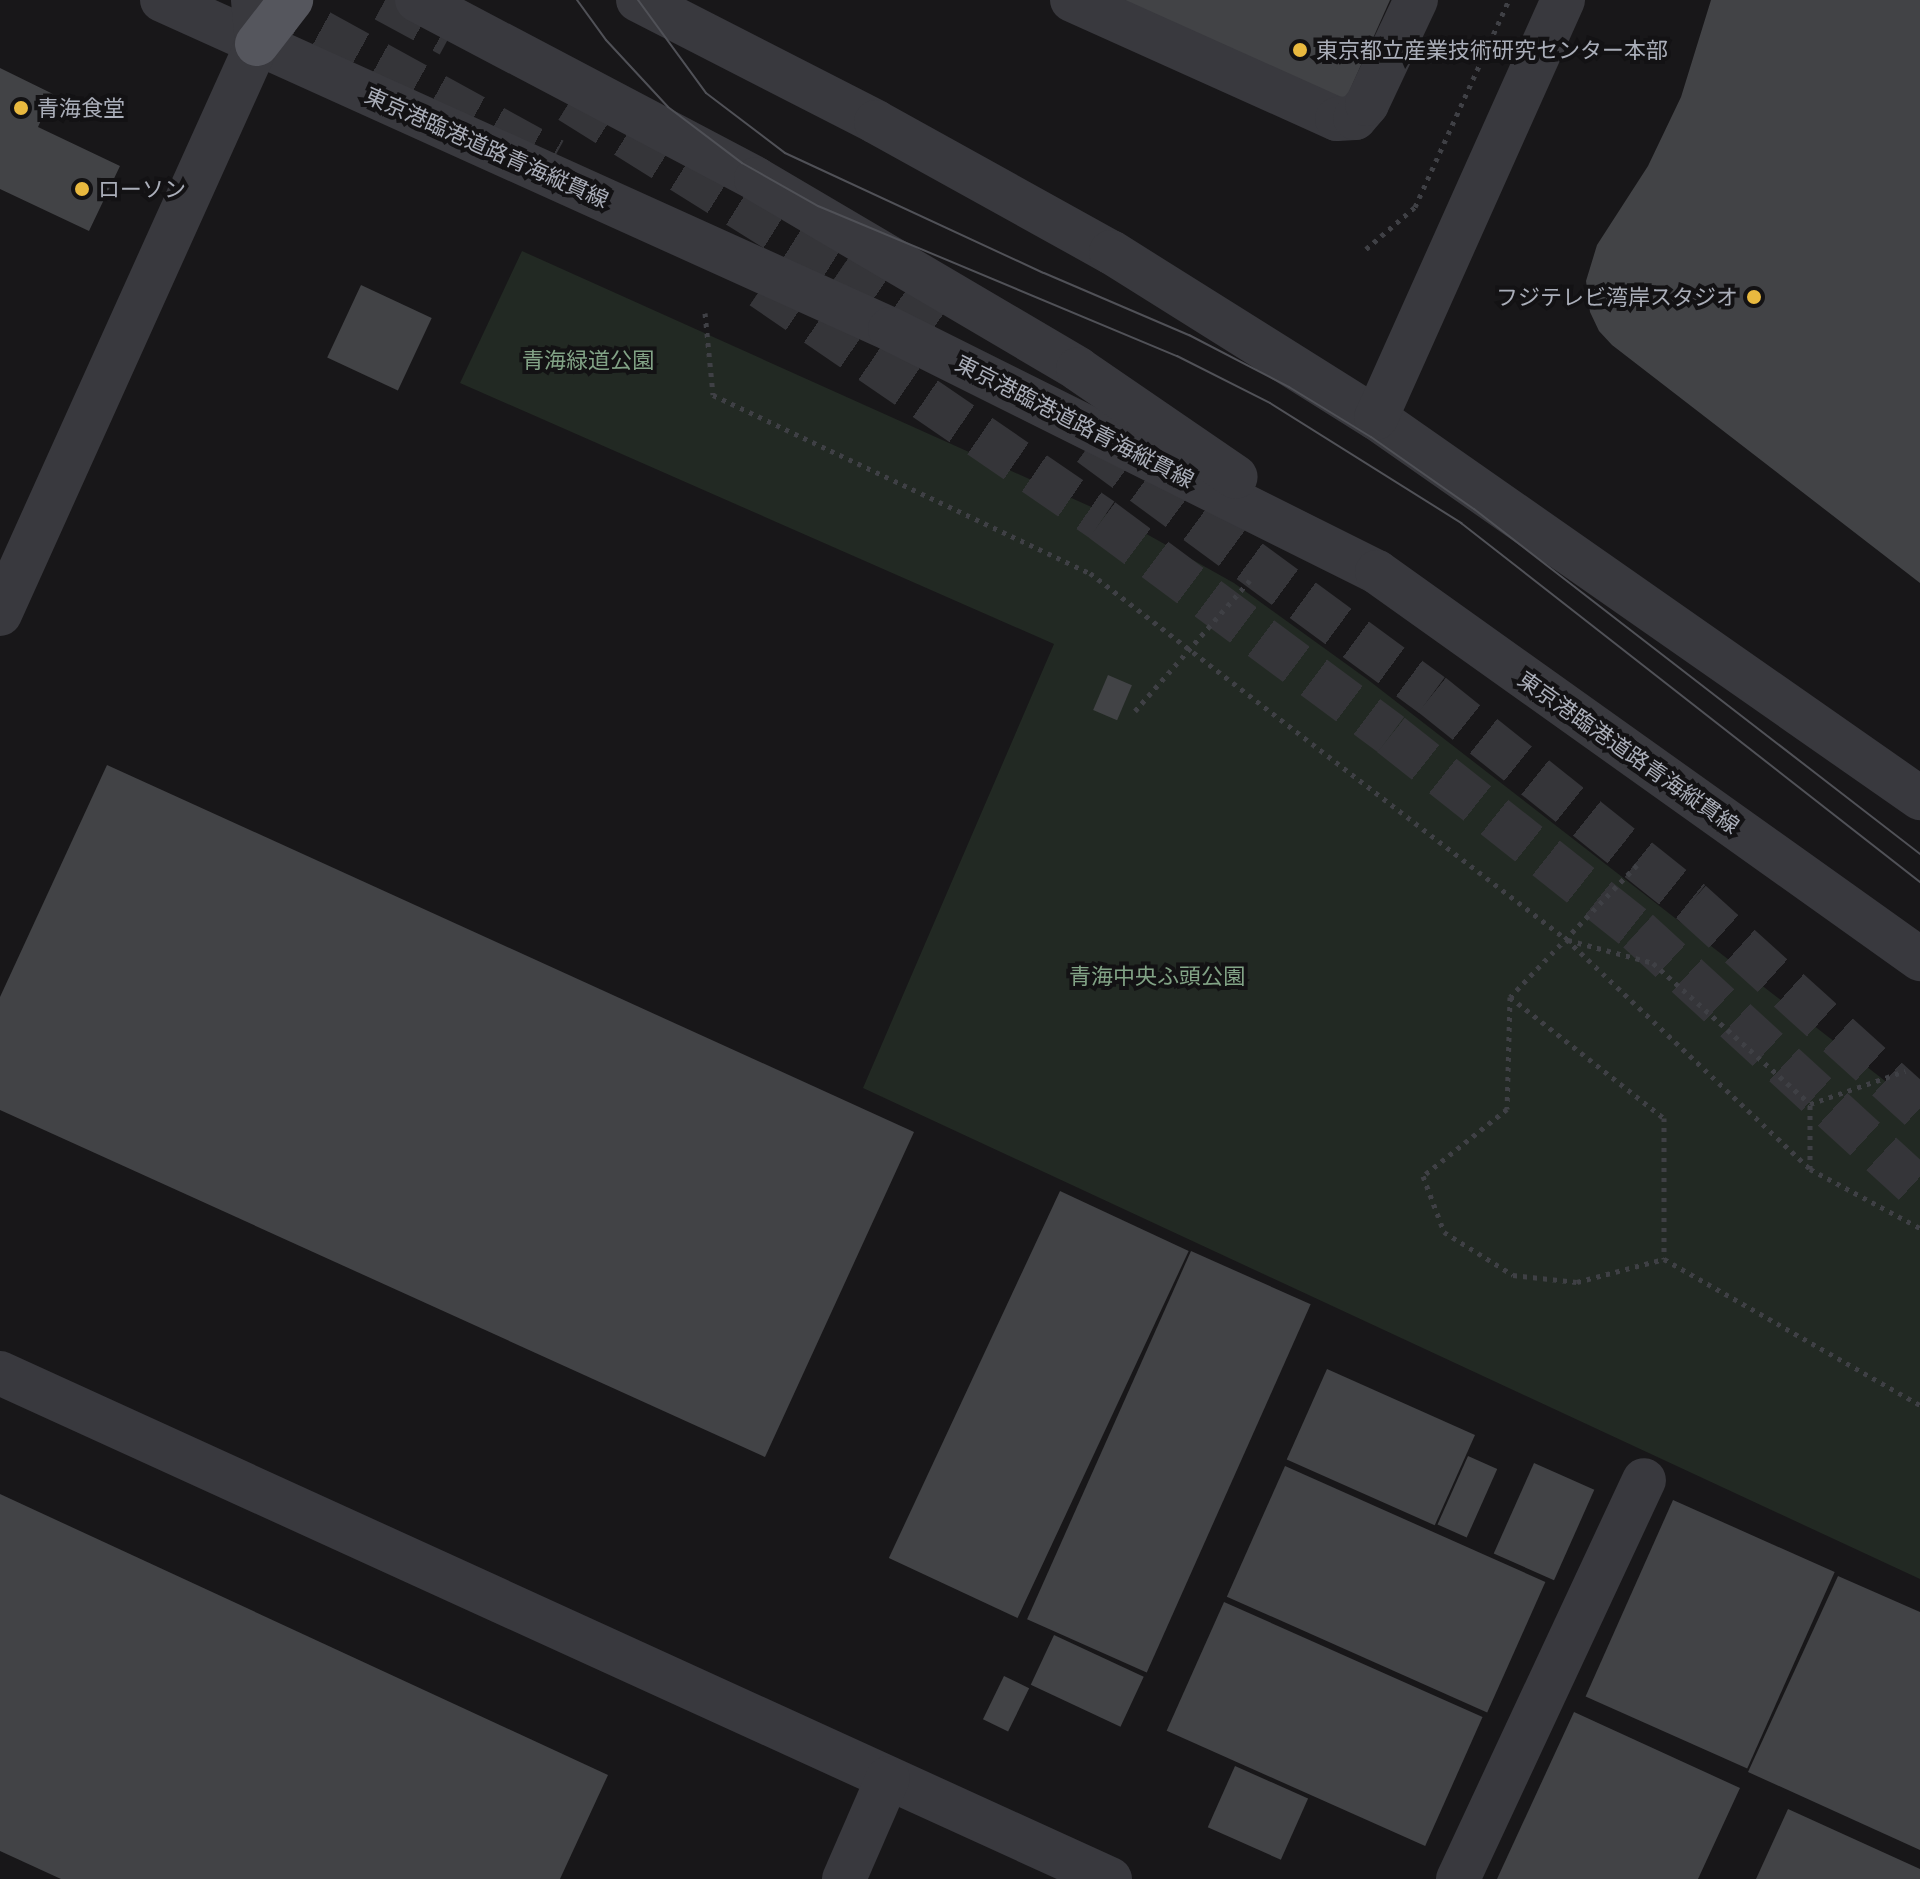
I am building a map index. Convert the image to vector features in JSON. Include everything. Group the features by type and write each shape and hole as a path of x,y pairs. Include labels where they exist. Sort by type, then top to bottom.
{"main road":[{"path":"257,44 268,0"},
{"path":"257,44 291,0"}],"street":[{"name":"東京港臨港道路青海縦貫線","path":"162,0 890,329 1377,572 1920,959"},
{"path":"0,614 257,44 253,0"},
{"path":"417,0 756,179 1078,369 1377,572"},
{"path":"638,0 876,122 1111,252 1376,418 1920,798"},
{"path":"1072,0 1337,119 1355,118 1367,104 1416,0"},
{"path":"1376,418 1563,0"},
{"path":"0,1373 1110,1879"},
{"path":"1458,1879 1644,1480"},
{"path":"844,1879 888,1778"}],"path":[{"path":"1366,249 1415,207 1509,0"},
{"path":"705,313 713,395 1090,573 1566,939 1810,1169 1920,1228"},
{"path":"1135,711 1250,580"},
{"path":"1637,865 1510,997 1507,1109 1423,1176 1444,1232 1513,1275 1577,1282 1664,1259 1920,1405"},
{"path":"1566,939 1653,963 1810,1104 1810,1169"},
{"path":"1510,997 1664,1118 1664,1259"},
{"path":"1810,1104 1905,1071"}],"green space":[{"name":"青海中央ふ頭公園","path":"522,251 1127,523 1234,583 1367,679 1920,1108 1920,1579 863,1088 1054,644 460,383"}],"building":[{"name":"東京都立産業技術研究センター本部","path":"1119,0 1390,0 1345,101"},
{"name":"フジテレビ湾岸スタジオ","path":"1711,0 1920,0 1920,583 1612,345 1599,331 1590,312 1586,281 1597,245 1648,166 1681,97"},
{"path":"0,68 53,94 38,127 120,166 89,231 0,189"},
{"path":"361,285 432,318 398,390 327,358"},
{"path":"1108,675 1132,685 1117,720 1093,710"},
{"path":"107,765 914,1132 765,1457 0,1110 0,997"},
{"path":"1060,1191 1189,1251 1018,1618 889,1558"},
{"path":"1191,1251 1311,1304 1147,1672 1027,1619"},
{"path":"1327,1369 1475,1435 1435,1525 1287,1459"},
{"path":"1468,1456 1497,1469 1467,1538 1437,1525"},
{"path":"1534,1463 1594,1490 1554,1580 1494,1553"},
{"path":"1285,1466 1545,1582 1487,1713 1227,1597"},
{"path":"0,1494 608,1775 560,1879 61,1879 0,1851"},
{"path":"1673,1500 1835,1572 1747,1768 1586,1696"},
{"path":"1838,1576 1920,1612 1920,1850 1748,1772"},
{"path":"1224,1602 1483,1717 1425,1846 1167,1731"},
{"path":"1054,1635 1144,1677 1120,1727 1031,1685"},
{"path":"1004,1676 1029,1688 1008,1731 983,1719"},
{"path":"1574,1712 1740,1788 1698,1879 1497,1879"},
{"path":"1235,1766 1308,1799 1281,1860 1208,1827"},
{"path":"1788,1809 1920,1869 1920,1879 1756,1879"}],"tunnel":[{"path":"262,0 553,160"},
{"path":"385,0 450,35"},
{"path":"570,101 840,270 939,338"},
{"path":"762,287 1102,520 1391,735 1638,931 1920,1189"},
{"path":"1090,444 1432,695 1691,902 1920,1109"}],"tram line":[{"path":"577,0 606,40 668,107 742,163 818,206 1177,356 1270,403 1461,523 1920,882"},
{"path":"638,0 706,93 785,153 1044,273 1189,335 1289,387 1371,437 1474,509 1920,854"}],"place":[{"name":"東京都立産業技術研究センター本部","path":"1300,50"},
{"name":"青海食堂","path":"21,108"},
{"name":"ローソン","path":"82,189"},
{"name":"フジテレビ湾岸スタジオ","path":"1754,297"}],"park label":[{"name":"青海緑道公園","path":"588,360"}]}
